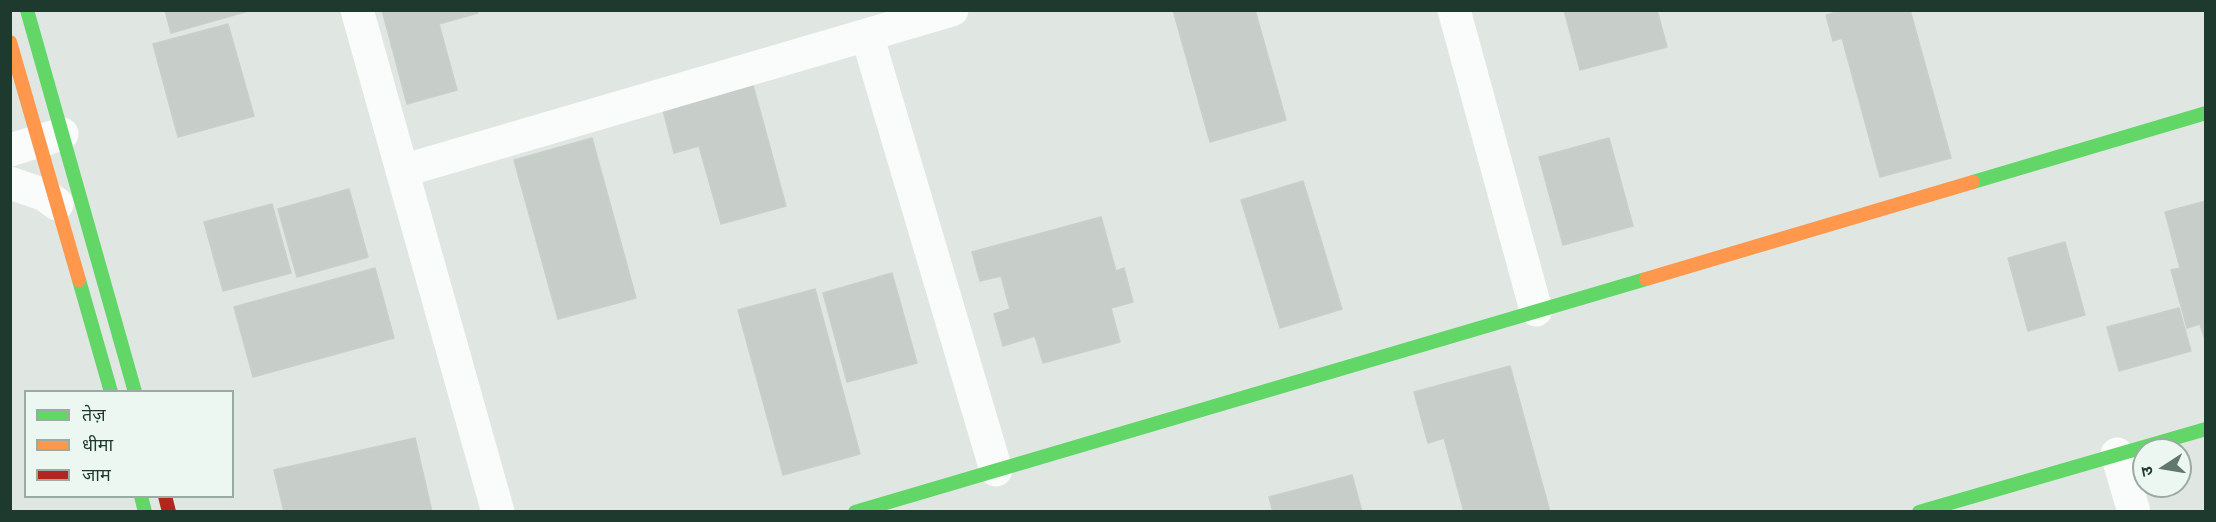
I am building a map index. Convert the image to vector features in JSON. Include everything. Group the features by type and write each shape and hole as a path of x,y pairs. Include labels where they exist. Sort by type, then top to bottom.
{"street":[{"path":"27,10 28,90 37,142 110,390"},
{"path":"357,10 498,512"},
{"path":"402,171 952,10"},
{"path":"1454,10 1536,310"},
{"path":"867,35 996,470"},
{"path":"10,42 28,90 37,142 134,390"},
{"path":"855,512 2205,112"},
{"path":"10,183 45,195 57,204"},
{"path":"1919,512 2205,429"},
{"path":"2117,454 2134,512"}],"building":[{"path":"165,10 252,10 171,33"},
{"path":"382,10 477,10 478,13 439,24 457,90 407,104"},
{"path":"1173,10 1255,10 1286,120 1210,142"},
{"path":"1564,10 1657,10 1667,47 1580,70"},
{"path":"1844,10 1910,10 1951,158 1880,177 1842,38 1833,41 1826,15"},
{"path":"228,24 254,116 178,137 153,44"},
{"path":"753,85 786,206 721,224 699,146 674,153 663,110"},
{"path":"592,138 636,298 558,319 514,160"},
{"path":"1609,138 1633,226 1563,245 1539,157"},
{"path":"1303,181 1342,309 1280,328 1241,200"},
{"path":"349,189 368,257 297,277 278,209"},
{"path":"2206,201 2206,343 2200,324 2187,328 2171,270 2180,268 2165,212"},
{"path":"272,204 291,273 223,291 204,222"},
{"path":"1101,217 1116,271 1124,268 1133,302 1111,308 1120,342 1043,363 1035,336 1003,346 994,314 1010,309 1001,276 980,281 972,252"},
{"path":"2065,242 2085,315 2028,331 2008,258"},
{"path":"375,268 394,338 253,377 234,307"},
{"path":"892,273 917,363 847,382 823,293"},
{"path":"815,289 860,454 783,475 738,310"},
{"path":"2179,308 2191,351 2119,371 2107,327"},
{"path":"1510,366 1550,512 1464,512 1444,438 1428,443 1414,392"},
{"path":"415,438 432,512 284,512 274,470"},
{"path":"1352,475 1362,512 1273,512 1269,497"}],"traffic: fast":[{"path":"27,10 134,390"},
{"path":"1973,182 2206,113"},
{"path":"855,512 1646,279"},
{"path":"79,280 110,390"},
{"path":"1919,512 2206,429"},
{"path":"142,498 145,512"}],"traffic: slow":[{"path":"10,42 79,280"},
{"path":"1646,279 1973,182"}],"traffic: jam":[{"path":"166,498 169,512"}]}
